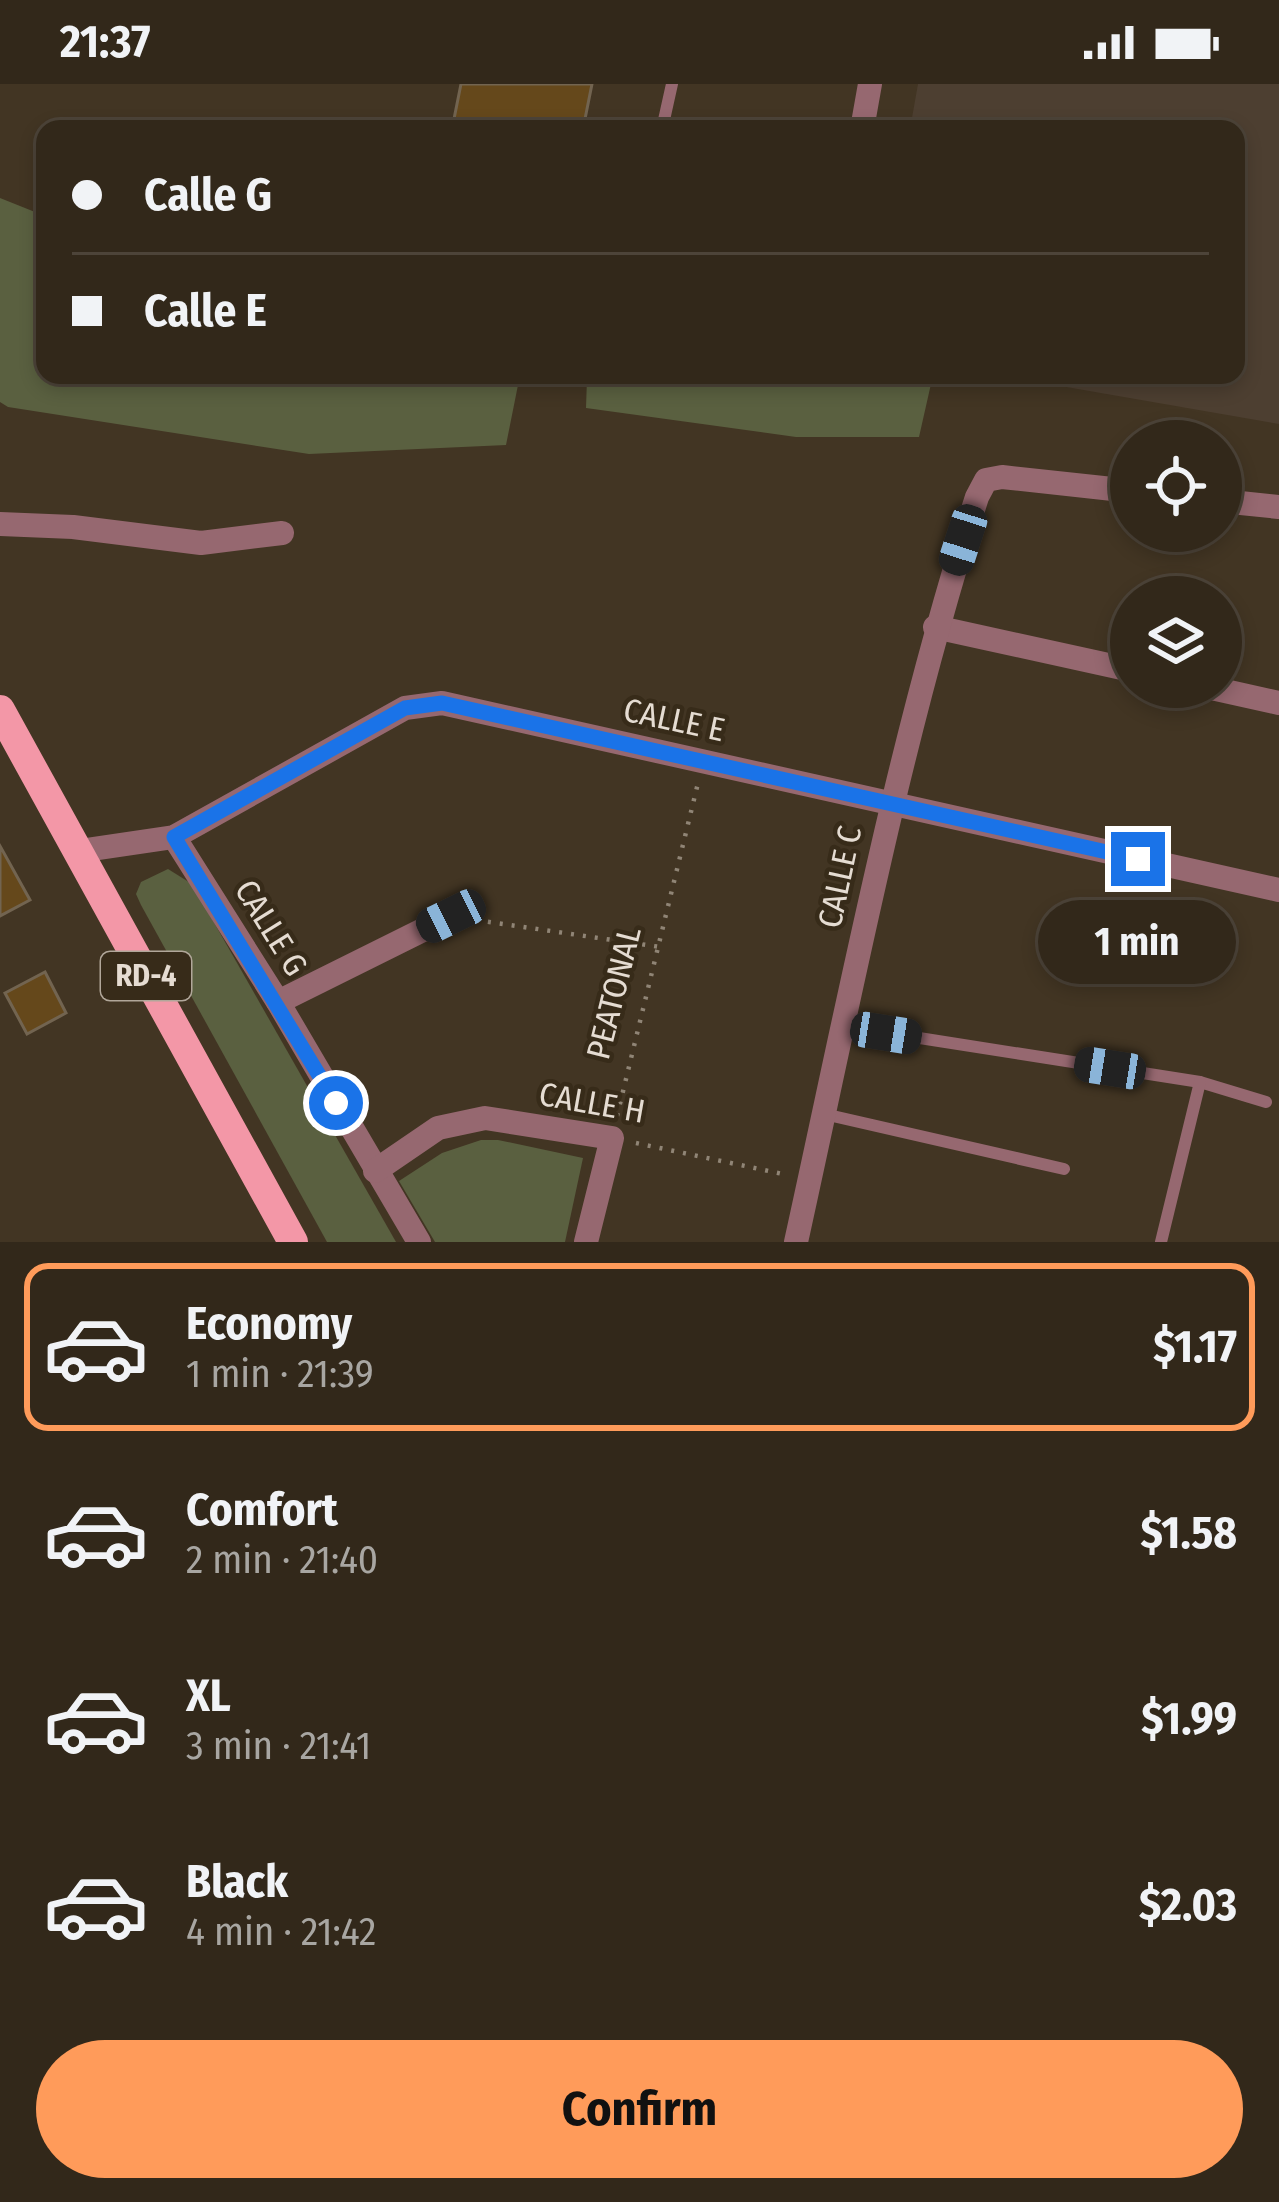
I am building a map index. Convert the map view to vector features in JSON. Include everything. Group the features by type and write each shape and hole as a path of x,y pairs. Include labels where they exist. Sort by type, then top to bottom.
{"main road":[{"name":"RD-4","path":"0,710 293,1242"}],"street":[{"path":"864,120 870,84"},
{"name":"CALLE C","path":"796,1242 890,801 935,627 977,497 986,479 1002,477 1110,489"},
{"path":"1242,503 1279,507"},
{"path":"0,524 74,527 201,543 282,533"},
{"path":"935,627 1110,665"},
{"path":"1242,695 1279,703"},
{"name":"CALLE E","path":"79,851 174,837 405,708 442,703 1279,890"},
{"name":"CALLE G","path":"174,837 419,1242"},
{"path":"278,1002 451,916"},
{"name":"CALLE H","path":"375,1171 438,1129 485,1118 611,1138"},
{"path":"586,1242 611,1138"}],"lane":[{"path":"664,120 672,84"},
{"path":"842,1026 1200,1082 1266,1102"},
{"path":"1161,1242 1200,1082"},
{"path":"824,1114 1064,1169"}],"path":[{"name":"PEATONAL","path":"611,1138 703,760"},
{"path":"451,916 660,947"},
{"name":"CALLE H","path":"611,1138 810,1179"}],"shaded area":[{"path":"918,84 1279,84 1279,424 1050,384 1245,384 1245,120 912,120"}],"green space":[{"path":"0,198 36,212 36,384 518,384 506,445 309,454 8,407 0,402"},
{"path":"587,384 931,384 919,437 796,437 586,408"},
{"path":"168,869 192,884 396,1242 327,1242 136,894 141,882"},
{"path":"481,1140 583,1158 565,1242 435,1242 399,1181 442,1153"}],"building":[{"path":"461,84 592,84 585,120 454,120"},
{"path":"0,846 30,900 0,916"},
{"path":"45,972 66,1013 27,1034 5,993"}],"route":[{"path":"336,1103 174,837 405,708 442,703 1138,859"}]}
